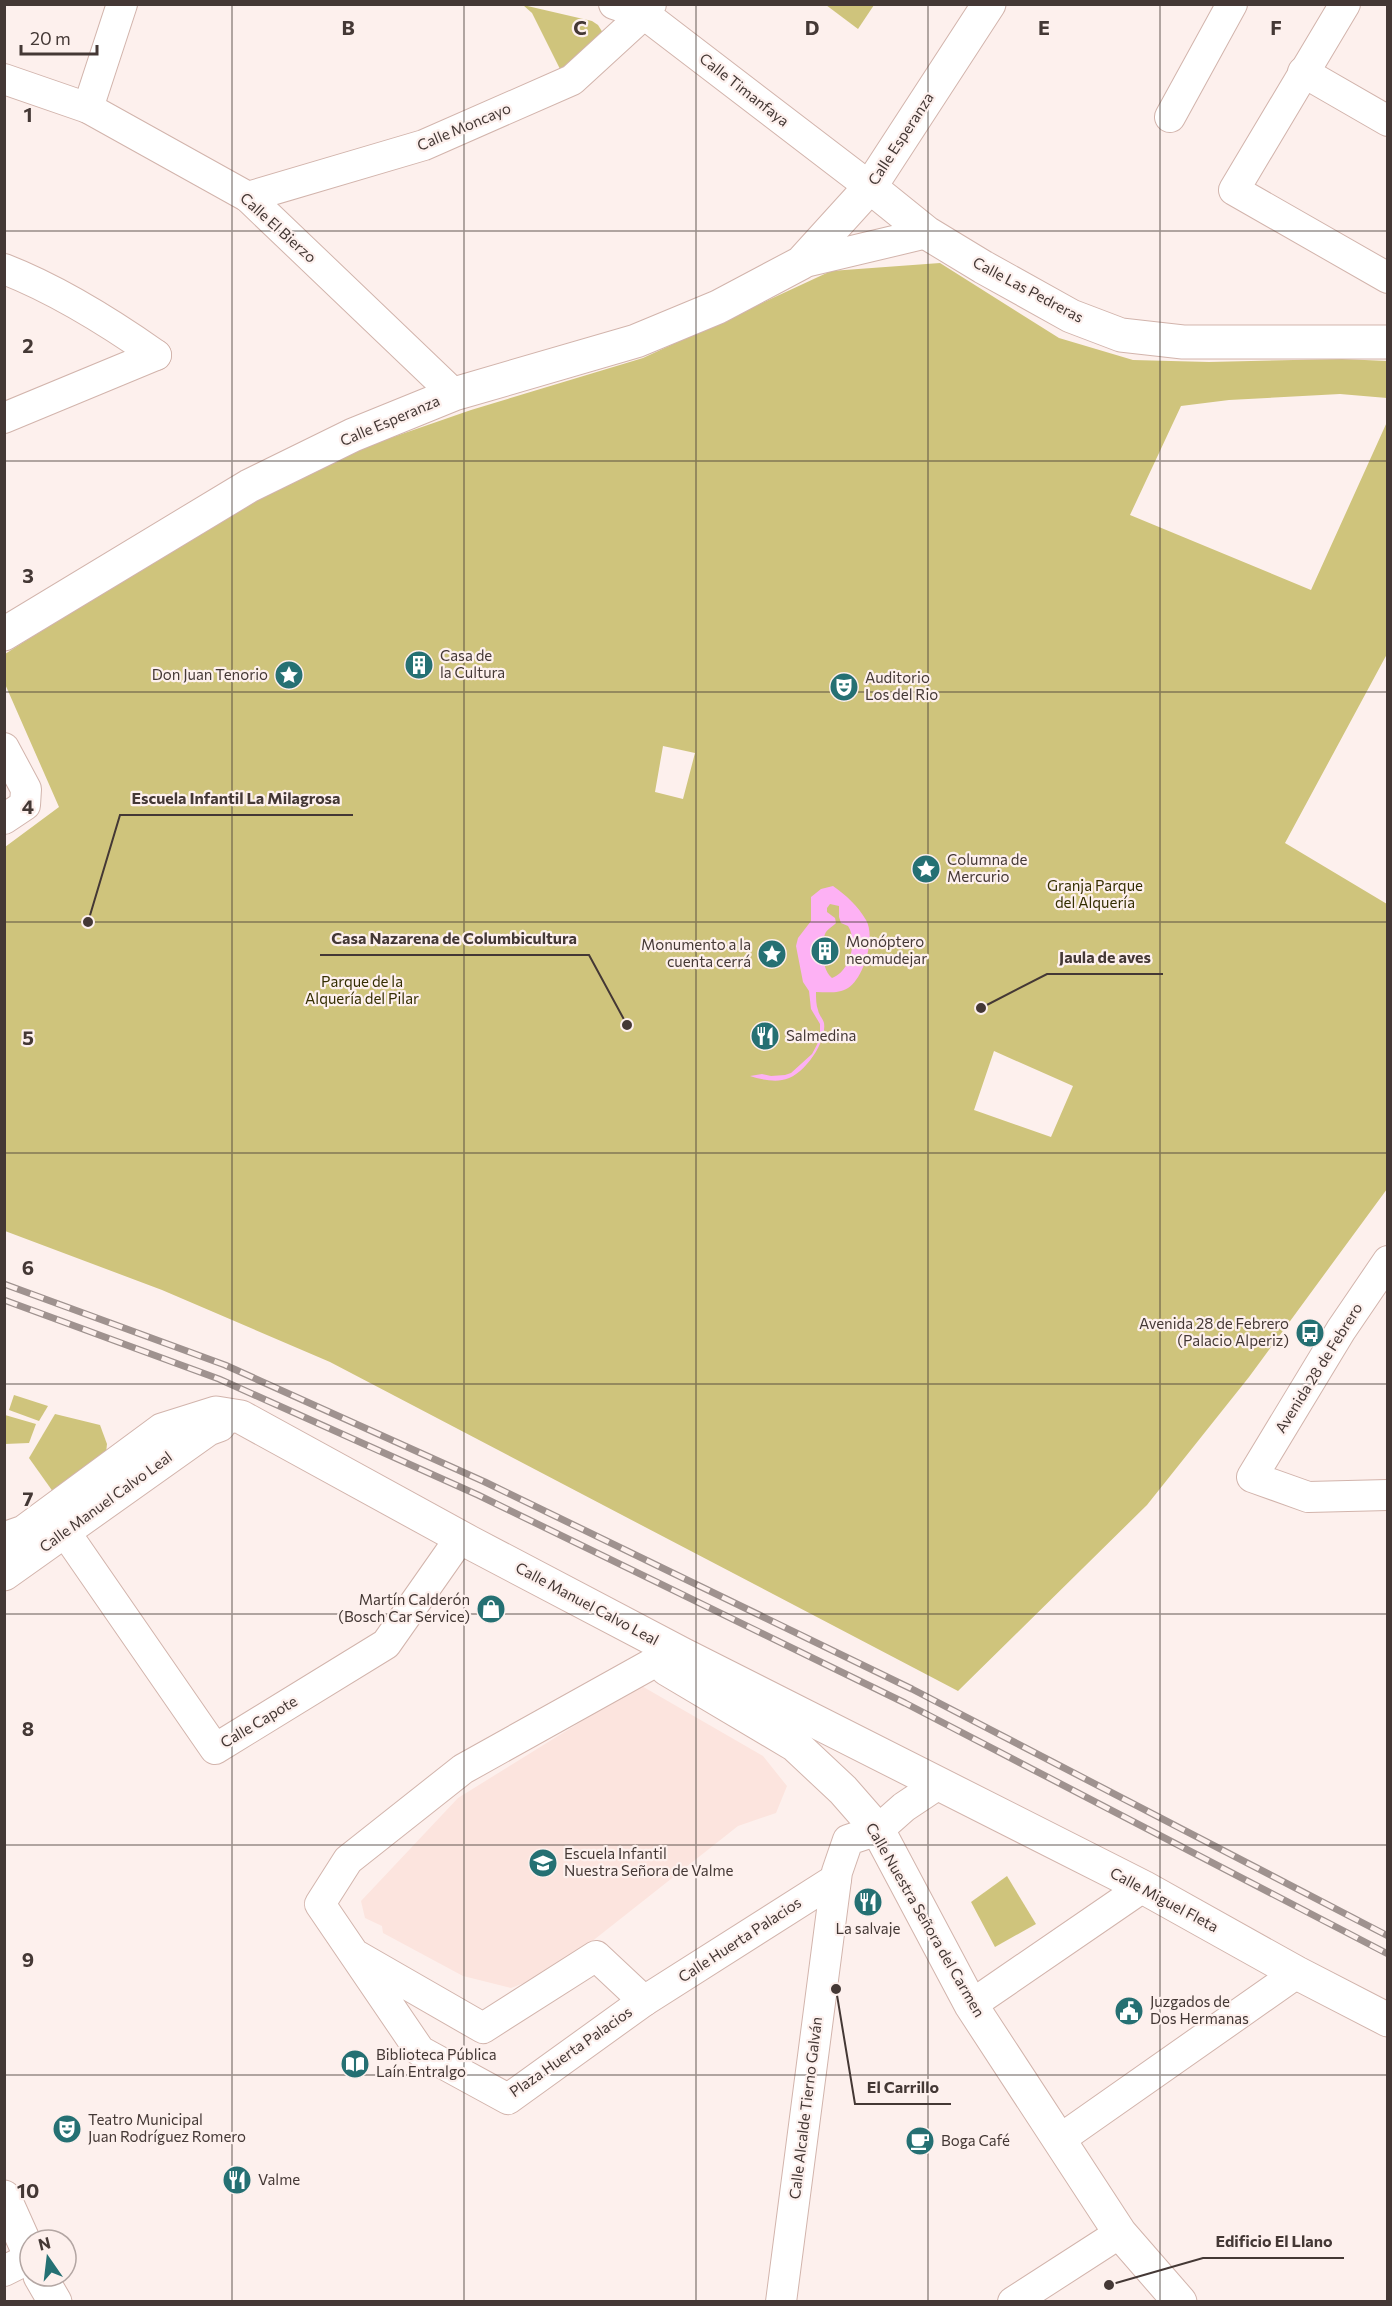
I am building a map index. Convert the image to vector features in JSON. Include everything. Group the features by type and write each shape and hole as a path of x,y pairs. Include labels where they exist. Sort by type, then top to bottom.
{"street":[{"path":"88,108 122,4"},
{"name":"Calle Timanfaya","path":"614,4 648,9 870,187"},
{"name":"Calle Esperanza","path":"801,263 870,187 989,4"},
{"path":"1170,117 1232,4"},
{"path":"1345,4 1234,190 1388,278"},
{"name":"Calle Moncayo","path":"248,197 424,145 572,80 648,9"},
{"path":"1303,72 1388,121"},
{"name":"Calle El Bierzo","path":"4,79 88,108 248,197 454,394"},
{"name":"Calle Las Pedreras","path":"870,187 927,233 1071,316 1121,335 1183,342 1388,342"},
{"name":"Calle Esperanza","path":"4,634 249,486 353,435 454,394 636,341 718,307 801,263 927,233"},
{"path":"4,269 39,284 122,331 156,355 4,418"},
{"path":"4,747 26,789 25,805 4,819"},
{"name":"Avenida 28 de Febrero","path":"1388,1261 1341,1330 1252,1477 1308,1497 1388,1495"},
{"name":"Calle Manuel Calvo Leal","path":"4,1539 24,1532 162,1430 216,1413 241,1417 465,1539"},
{"name":"Calle Manuel Calvo Leal","path":"4,1574 208,1429 241,1417"},
{"name":"Calle Capote","path":"66,1532 215,1749 386,1644 465,1539"},
{"name":"Calle Nuestra Señora del Carmen","path":"465,1539 669,1658 795,1745 843,1790 878,1830 971,2005 1120,2233 1180,2301"},
{"path":"669,1658 938,1785"},
{"name":"Plaza Huerta Palacios","path":"356,1955 483,2028 596,1956 644,2001 508,2099 420,2051 320,1904 348,1860 463,1769 669,1658"},
{"path":"878,1830 904,1807 938,1785"},
{"name":"Calle Miguel Fleta","path":"938,1785 1143,1887 1297,1973 1388,2019"},
{"name":"Calle Alcalde Tierno Galván","path":"781,2301 836,1879 848,1840 878,1830"},
{"name":"Calle Huerta Palacios","path":"644,2001 836,1879"},
{"path":"971,2005 1143,1887"},
{"path":"1059,2139 1297,1973"},
{"path":"4,2197 18,2229"},
{"path":"1013,2301 1120,2233"},
{"path":"4,2271 18,2263"},
{"path":"47,2288 55,2301"}],"shaded area":[{"path":"833,886 851,901 866,920 870,936 867,957 859,976 848,988 836,992 816,992 817,1006 824,1023 824,1031 822,1040 805,1066 790,1078 782,1080 766,1080 750,1076 791,1073 812,1054 820,1039 820,1024 811,1009 809,991 803,982 796,946 798,938 811,921 811,897 821,889","holes":["830,904 839,906 841,923 848,926 851,932 852,947 848,963 838,975 832,978 824,964 823,939 828,929 836,923 835,918 827,912 827,908"]},
{"name":"Escuela Infantil Nuestra Señora de Valme","path":"640,1685 763,1756 787,1786 776,1813 738,1826 576,1954 537,1978 511,1988 463,1976 383,1933 382,1926 365,1918 361,1901 458,1798"}],"green space":[{"path":"523,5 592,21 603,33 601,42 560,69 532,13"},
{"path":"826,5 874,5 858,29"},
{"name":"Parque de la Alquería del Pilar","path":"940,263 1059,338 1133,360 1209,362 1342,359 1387,361 1387,398 1340,394 1229,400 1181,406 1130,515 1311,590 1387,422 1387,654 1285,843 1387,904 1387,1189 1249,1377 1147,1505 958,1691 330,1362 162,1290 5,1231 5,847 59,807 5,684 5,654 202,528 347,453 471,410 643,358 831,271","holes":["663,746 695,753 683,799 655,792","994,1051 1073,1086 1051,1137 974,1110"]},
{"path":"14,1395 48,1406 39,1421 9,1410"},
{"path":"55,1414 100,1425 107,1444 105,1462 56,1496 29,1458"},
{"path":"5,1415 36,1424 29,1443 5,1444"},
{"path":"1007,1876 1036,1924 995,1947 971,1902"}],"railway":[{"path":"4,1284 225,1365 485,1482 912,1689 1388,1936"},
{"path":"4,1300 219,1379 478,1495 905,1703 1388,1954"}],"place":[{"name":"Casa de la Cultura","path":"419,665"},
{"name":"Don Juan Tenorio","path":"289,675"},
{"name":"Auditorio Los del Rio","path":"844,687"},
{"name":"Columna de Mercurio","path":"926,869"},
{"name":"Escuela Infantil La Milagrosa","path":"88,922"},
{"name":"Monóptero neomudejar","path":"825,951"},
{"name":"Monumento a la cuenta cerrá","path":"772,954"},
{"name":"Jaula de aves","path":"981,1008"},
{"name":"Casa Nazarena de Columbicultura","path":"627,1025"},
{"name":"Salmedina","path":"765,1036"},
{"name":"Avenida 28 de Febrero (Palacio Alperiz)","path":"1310,1333"},
{"name":"Martín Calderón (Bosch Car Service)","path":"491,1609"},
{"name":"Escuela Infantil Nuestra Señora de Valme","path":"543,1863"},
{"name":"La salvaje","path":"868,1902"},
{"name":"El Carrillo","path":"836,1989"},
{"name":"Juzgados de Dos Hermanas","path":"1129,2011"},
{"name":"Biblioteca Pública Laín Entralgo","path":"355,2064"},
{"name":"Teatro Municipal Juan Rodríguez Romero","path":"67,2129"},
{"name":"Boga Café","path":"920,2141"},
{"name":"Valme","path":"237,2180"},
{"name":"Edificio El Llano","path":"1109,2285"}],"park label":[{"name":"Granja Parque del Alquería","path":"1095,894"}]}
